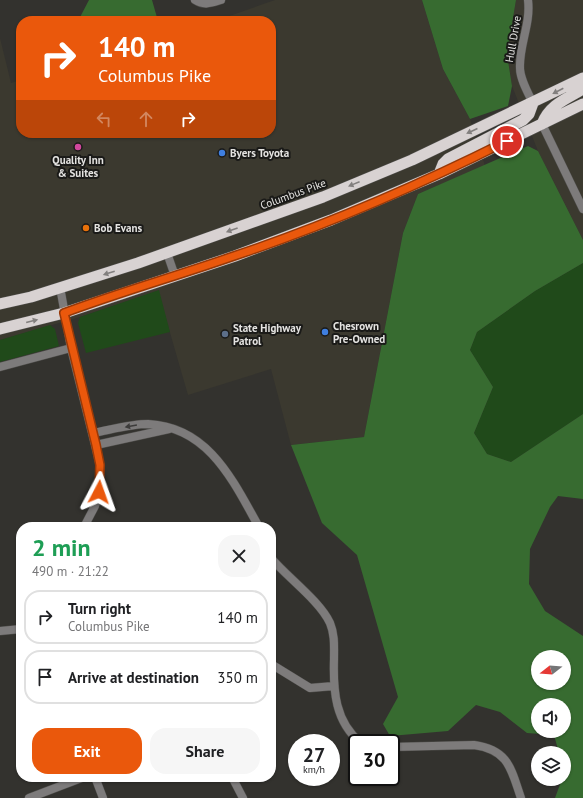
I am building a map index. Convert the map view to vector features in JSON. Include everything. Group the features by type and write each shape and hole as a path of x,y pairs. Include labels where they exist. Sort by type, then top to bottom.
{"highway":[{"name":"Columbus Pike","path":"0,304 32,297 167,253 351,186 412,160 583,78"},
{"path":"542,124 546,114 552,106 583,89"},
{"path":"439,174 443,164 448,159 523,120 529,114 533,103"},
{"path":"0,329 64,313 175,276 331,220 439,174 583,104"}],"street":[{"path":"195,0 201,4 209,4 221,0"},
{"name":"Hull Drive","path":"528,0 528,25 519,70 533,103"},
{"path":"542,124 583,209"},
{"path":"167,253 175,276"},
{"path":"60,287 71,348 100,465 99,492 95,506 87,522"},
{"path":"0,367 71,348"},
{"path":"93,433 147,424 169,429 196,439 212,452 219,461 256,522"},
{"path":"96,445 169,429"},
{"path":"276,563 322,611 330,624 334,639 334,686 341,717 352,734"},
{"path":"0,631 16,629"},
{"path":"276,667 310,688 334,686"},
{"path":"400,747 474,745 487,747 496,751 505,758 511,768 521,798"},
{"path":"29,798 71,782"},
{"path":"97,782 103,798"},
{"path":"235,782 243,798"}],"shaded area":[{"path":"275,0 422,0 443,69 470,119 485,166 418,194 403,233 364,437 291,445 271,369 188,395 158,291 80,317 0,340 0,38 11,83 16,82 16,138 276,138 276,16 229,16"},
{"path":"516,0 583,0 583,240 538,151 512,86 507,54"}],"green space":[{"path":"89,0 152,0 157,16 81,16"},
{"path":"422,0 516,0 507,54 512,86 508,106 470,119 443,69"},
{"path":"528,146 538,151 583,240 583,263 535,291 477,332 470,350 493,387 474,433 487,454 511,462 583,414 583,499 558,496 550,507 530,549 529,584 545,611 583,636 583,798 555,798 559,786 571,786 571,746 557,746 555,738 571,738 571,698 531,698 531,733 527,733 500,712 476,705 448,731 400,735 389,734 383,724 398,697 357,555 322,523 291,445 364,437 403,233 418,194"},
{"path":"583,263 583,414 511,462 487,454 474,433 493,387 470,350 477,332 535,291"},
{"path":"159,290 170,332 86,353 78,323 80,317"},
{"path":"50,325 55,329 59,346 0,362 0,340"}],"place":[{"name":"Quality Inn & Suites","path":"78,147"},
{"name":"Byers Toyota","path":"222,153"},
{"name":"Bob Evans","path":"86,228"},
{"name":"Chesrown Pre-Owned","path":"325,332"},
{"name":"State Highway Patrol","path":"225,334"}],"route":[{"path":"99,492 100,465 71,348 64,313 235,256 331,220 439,174 507,141"}]}
